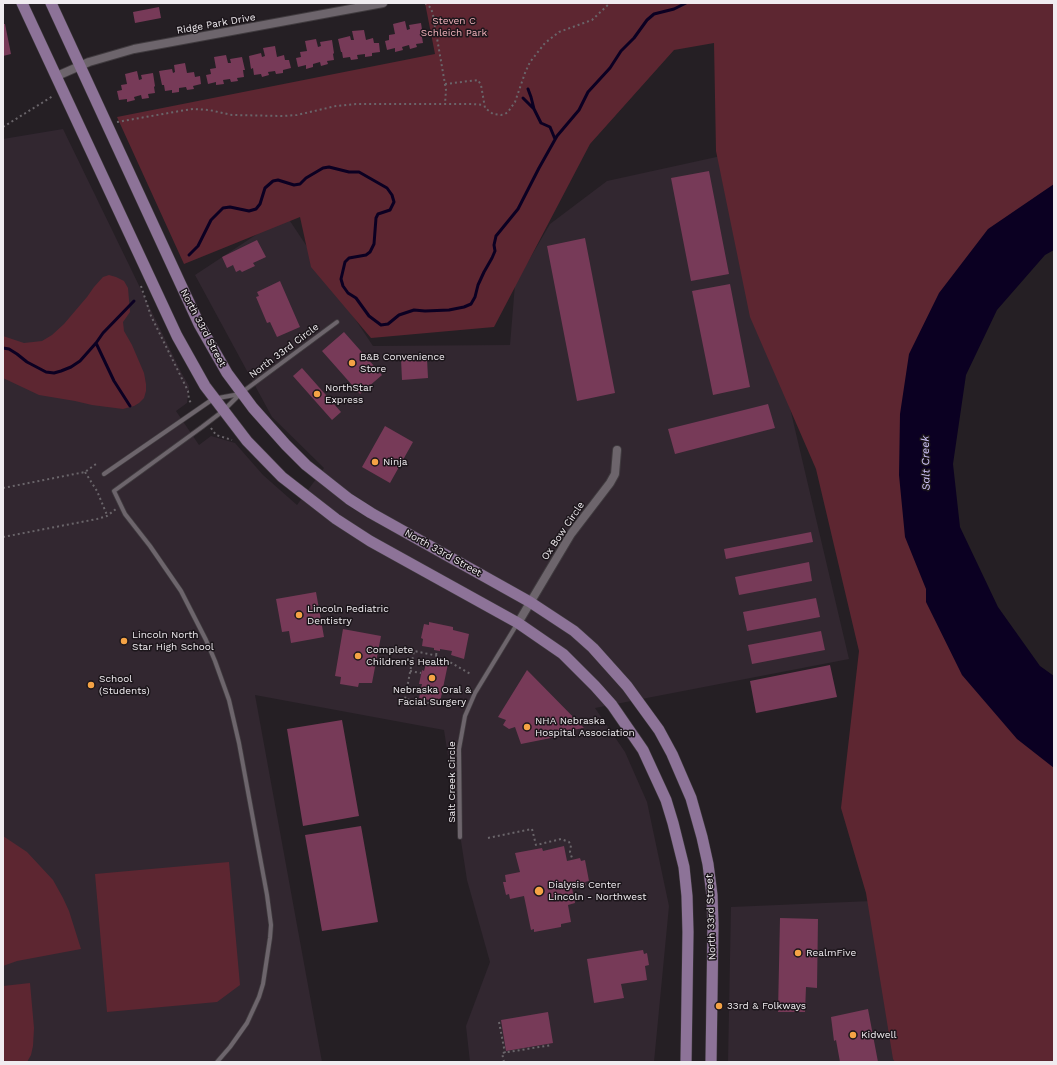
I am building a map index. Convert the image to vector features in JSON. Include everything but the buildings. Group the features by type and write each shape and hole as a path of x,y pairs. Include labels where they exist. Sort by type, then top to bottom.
{"main road":[{"path":"22,3 166,315 189,360 213,398 247,441 282,477 336,519 370,541 518,623 563,654 580,669 608,700 643,750 666,800 684,867 687,896 688,932 686,1062"},
{"name":"North 33rd Street","path":"51,3 193,312 241,394 267,425 306,465 349,499 376,516 530,602 574,631 593,648 618,676 659,730 682,776 691,798 708,864 712,895 713,933 711,1062"}],"street":[{"name":"Ridge Park Drive","path":"57,76 107,56 134,49 383,3"},
{"name":"Ox Bow Circle","path":"518,623 571,534 610,484 615,474 617,450"}],"lane":[{"name":"North 33rd Circle","path":"120,506 114,491 223,411 241,394 337,322"},
{"name":"North 33rd Circle","path":"213,398 241,394"},
{"path":"104,474 213,398"},
{"path":"120,506 150,546 180,591 204,634 216,661 229,700 238,736 267,895 271,924 263,984 259,997 247,1023 217,1062"},
{"name":"Salt Creek Circle","path":"460,837 459,749 465,716 474,693 518,623"}],"path":[{"path":"425,3 431,8 432,12 445,84 446,92 444,104"},
{"path":"445,84 478,80 481,85 484,105 487,110 493,114 501,115 508,112 515,102 530,62 544,43 558,32 592,20 610,3"},
{"path":"3,127 53,96"},
{"path":"117,122 186,110 205,109 239,115 283,116 297,115 329,107 349,104 484,105"},
{"path":"3,488 84,472 96,464"},
{"path":"84,472 97,492 107,516"},
{"path":"3,537 97,519 107,516 120,506"},
{"path":"436,655 414,651 405,699 440,705"},
{"path":"437,651 437,659 448,661 472,675"},
{"path":"410,671 421,673"},
{"path":"488,838 532,829 536,845 542,845 561,839 569,842 571,845 570,852 572,858"},
{"path":"499,1022 505,1053"},
{"path":"504,1062 502,1053 552,1045"}],"shaded area":[{"path":"63,129 189,386 187,403 176,411 199,445 211,436 235,443 263,475 297,505 324,468 272,417 195,275 286,215 373,346 510,345 515,284 550,224 607,181 721,156 790,408 849,659 595,708 625,752 647,802 669,906 654,1062 470,1062 466,1026 490,962 467,880 444,730 255,695 322,1062 3,1062 3,139"},
{"path":"895,900 931,1062 728,1062 731,907"}],"green space":[{"name":"Steven C Schleich Park","path":"425,3 1054,3 1054,224 952,350 940,532 1054,707 1054,1062 895,1062 893,1059 866,893 841,808 859,651 816,469 750,317 716,151 714,43 674,50 590,144 494,327 371,338 311,267 300,217 184,264 117,117 435,54"},
{"path":"109,275 124,281 128,288 130,312 123,322 124,331 132,345 144,373 146,384 144,398 139,403 123,409 92,405 39,395 3,378 3,336 24,343 42,341 52,335 64,324 103,277"},
{"path":"3,836 27,852 53,880 69,911 81,949 17,961 3,966"},
{"path":"229,862 240,985 217,1002 107,1012 95,874"},
{"path":"30,983 34,1028 31,1055 27,1062 3,1062 3,986"}],"water":[{"name":"Salt Creek","path":"1054,184 1054,250 1045,255 997,310 966,375 953,464 960,527 998,607 1040,666 1054,676 1054,768 1017,739 962,675 926,602 926,589 905,537 899,475 900,414 909,354 939,293 988,229"}],"waterway":[{"path":"189,255 198,246 211,220 223,208 230,207 249,211 256,209 260,204 265,188 273,181 278,180 294,185 300,184 306,178 323,168 329,167 349,172 359,172 387,188 392,195 394,202 390,210 378,214 376,218 374,244 370,252 366,255 349,258 345,262 341,279 343,286 348,293 356,298 369,316 381,325 388,324 399,315 414,310 449,310 471,304 475,297 478,285 495,251 494,245 496,236 518,209 557,136 579,110 588,92 610,68 621,51 634,38 647,20 654,14 674,9 686,3"},
{"path":"528,89 534,109"},
{"path":"523,98 534,109 541,123 550,127 555,139"},
{"path":"3,348 9,349 27,362 46,372 54,373 61,371 80,361 103,333 134,301"},
{"path":"96,343 114,381 130,406"}],"place":[{"name":"B&B Convenience Store","path":"352,363"},
{"name":"NorthStar Express","path":"317,394"},
{"name":"Ninja","path":"375,462"},
{"name":"Lincoln Pediatric Dentistry","path":"299,615"},
{"name":"Lincoln North Star High School","path":"124,641"},
{"name":"Complete Children's Health","path":"358,656"},
{"name":"Nebraska Oral & Facial Surgery","path":"432,678"},
{"name":"School (Students)","path":"91,685"},
{"name":"NHA Nebraska Hospital Association","path":"527,727"},
{"name":"Dialysis Center Lincoln - Northwest","path":"539,891"},
{"name":"RealmFive","path":"798,953"},
{"name":"33rd & Folkways","path":"719,1006"},
{"name":"Kidwell","path":"853,1035"}]}
